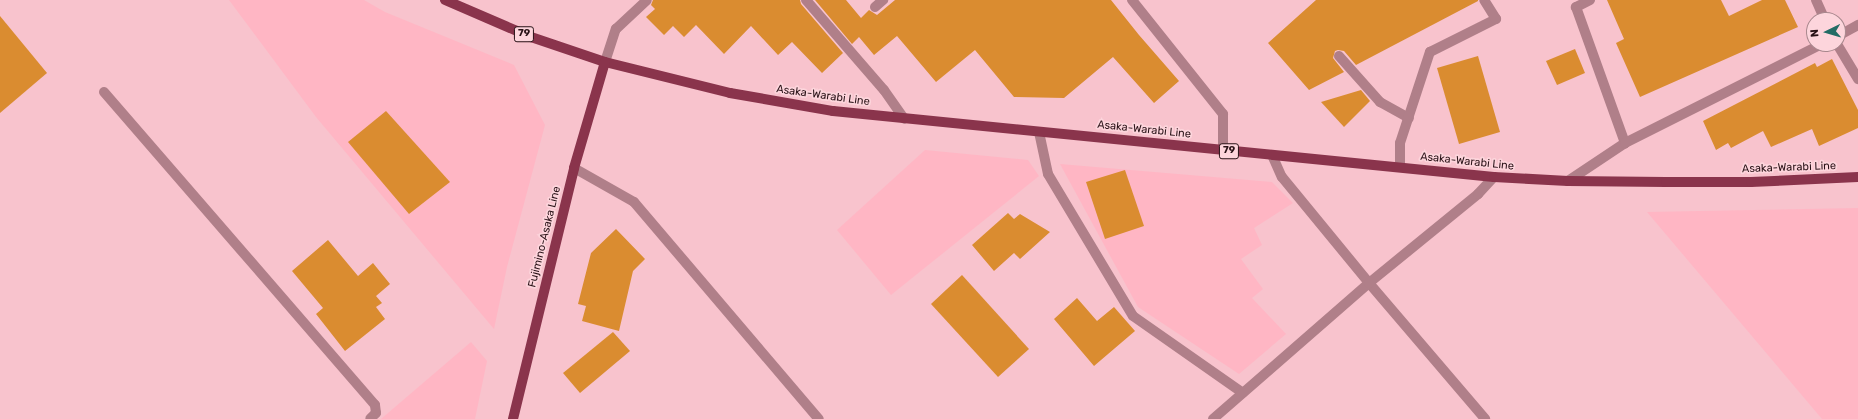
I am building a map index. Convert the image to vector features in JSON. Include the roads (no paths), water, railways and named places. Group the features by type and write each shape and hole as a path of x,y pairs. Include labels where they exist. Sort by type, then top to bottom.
{"main road":[{"name":"Asaka-Warabi Line","path":"445,0 531,37 605,62 730,93 833,111 1494,177 1568,181 1743,182 1858,178"},
{"name":"Fujimino-Asaka Line","path":"513,419 574,168 605,62"}],"street":[{"path":"605,62 616,29 647,0"},
{"path":"806,0 884,90 904,119"},
{"path":"875,7 883,0"},
{"path":"1132,0 1223,114 1223,150"},
{"path":"1400,167 1400,143 1430,52 1496,19 1484,0"},
{"path":"1590,0 1576,7 1625,143"},
{"path":"1816,0 1821,12"},
{"path":"1846,32 1858,25"},
{"path":"1568,181 1625,143 1806,52"},
{"path":"1842,52 1858,79"},
{"path":"1340,56 1380,102 1409,118"},
{"path":"104,92 375,404 376,413 370,419"},
{"path":"1039,132 1048,174 1133,316 1243,393"},
{"path":"1272,155 1282,177 1369,283 1485,419"},
{"path":"574,168 634,202 819,419"},
{"path":"1213,419 1369,283 1478,194 1494,177"}]}
